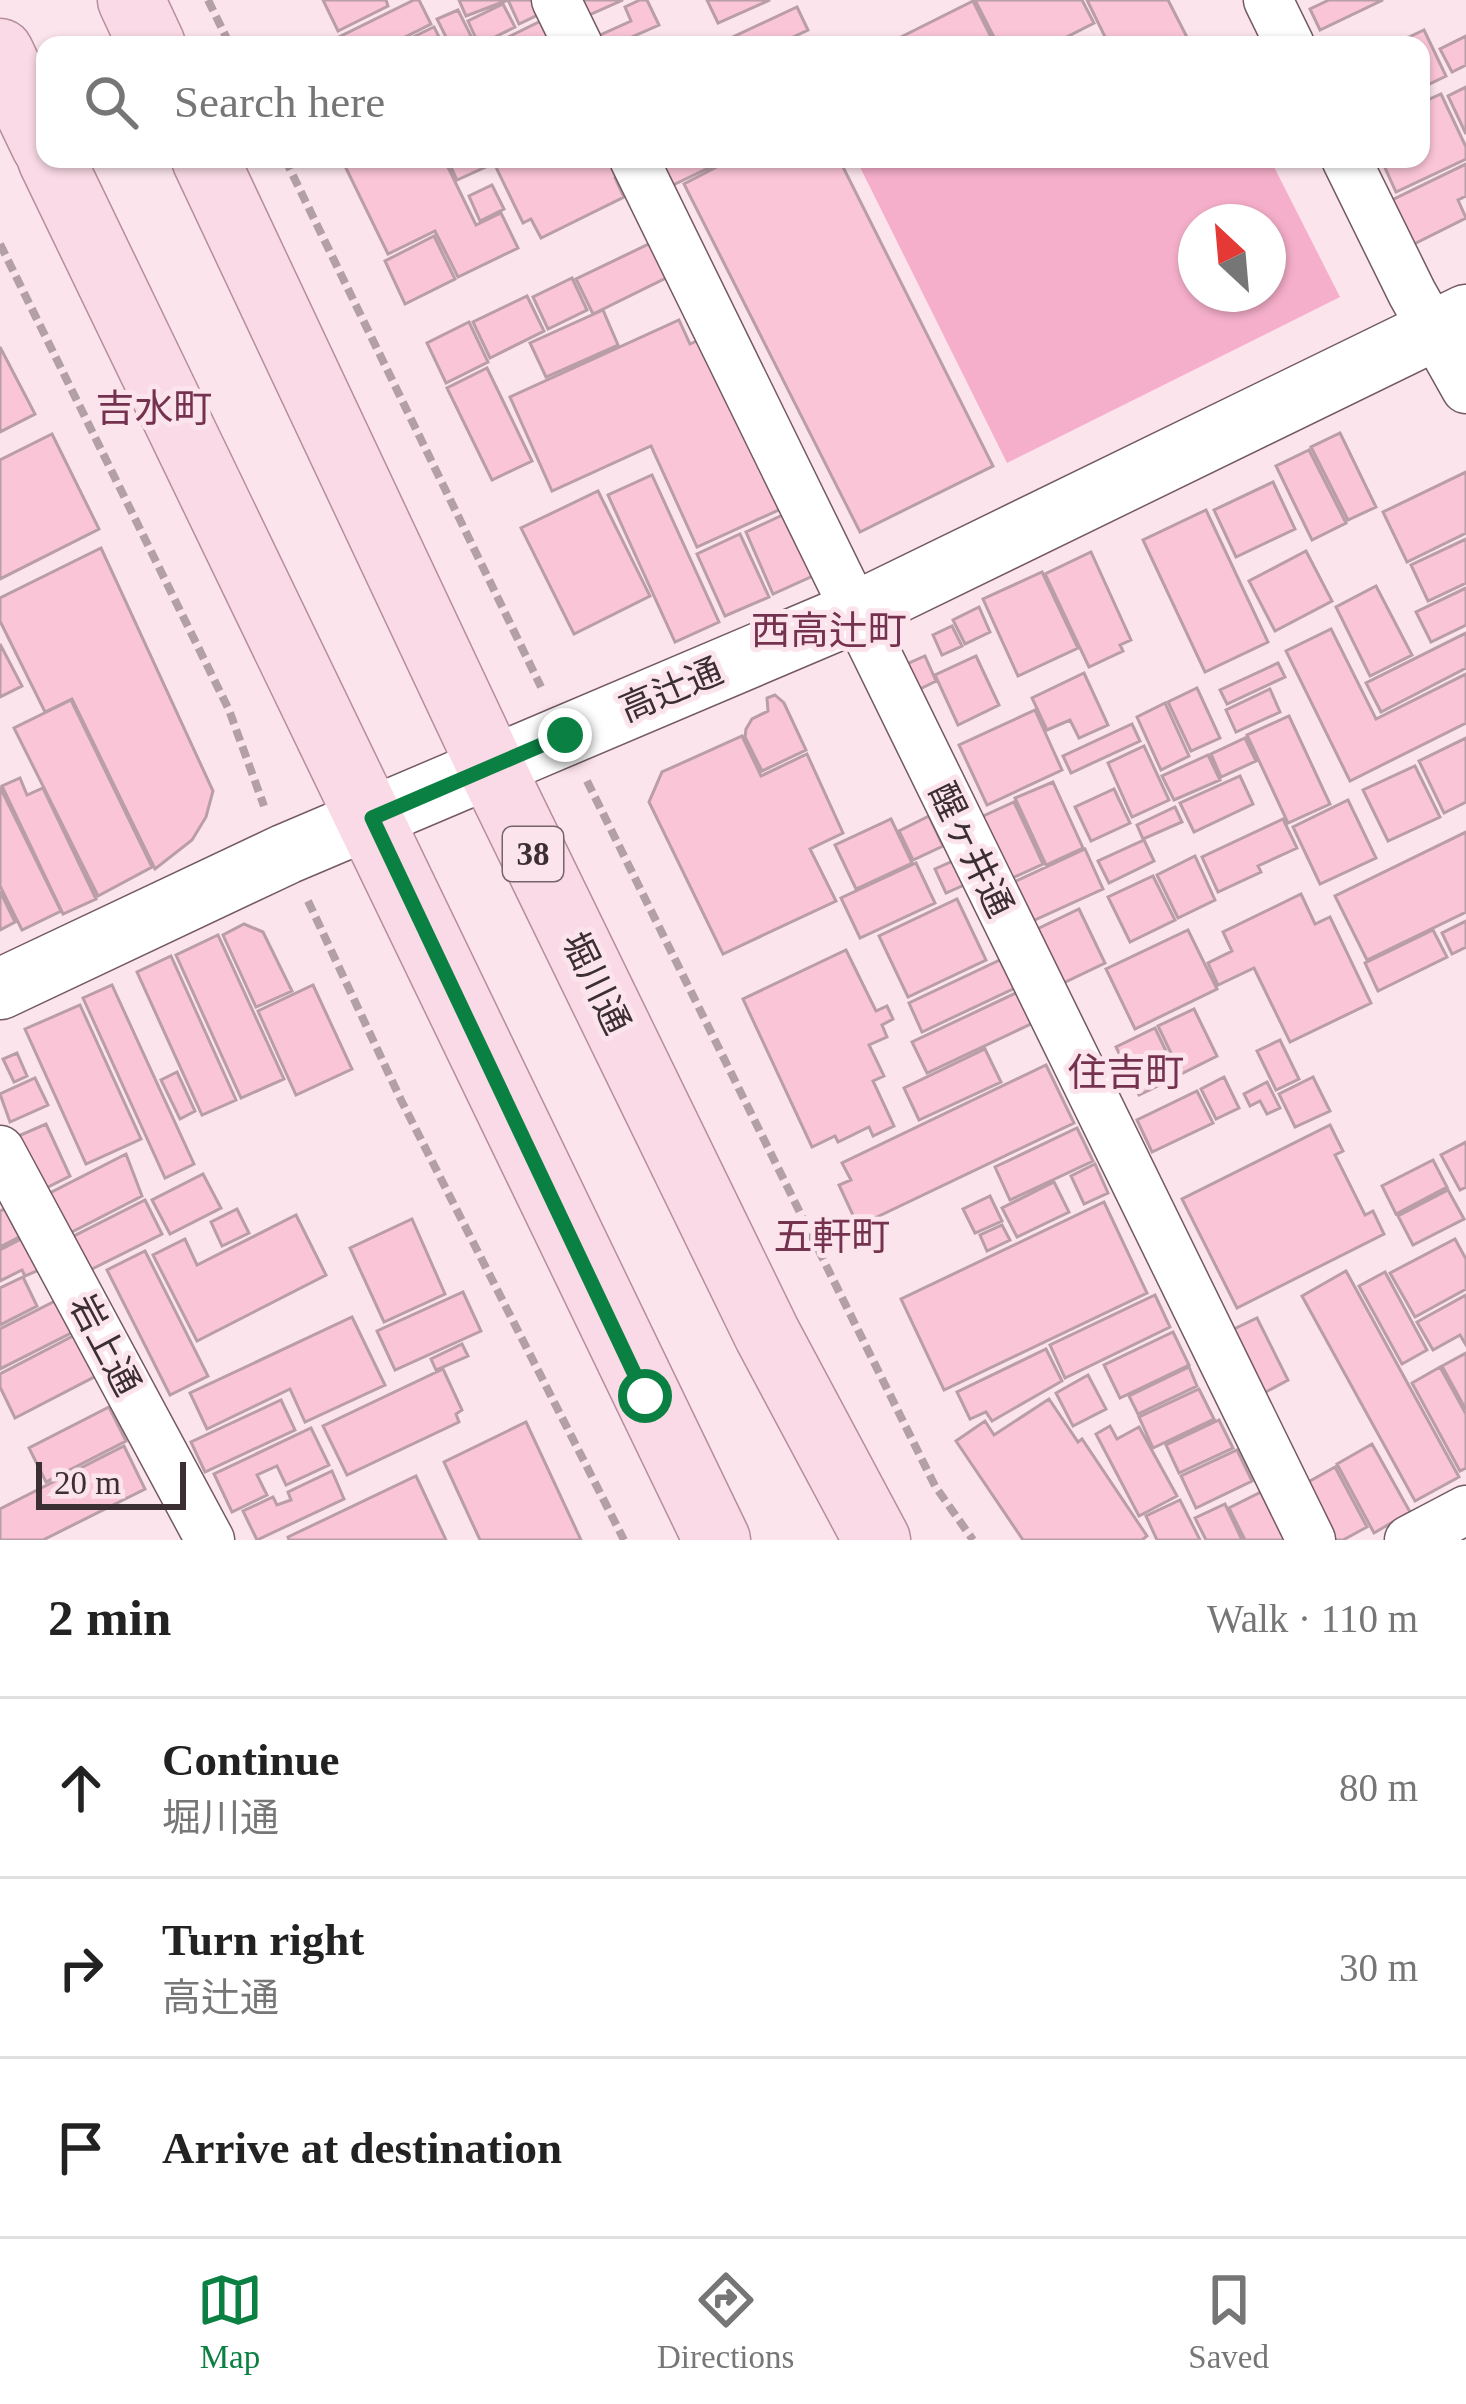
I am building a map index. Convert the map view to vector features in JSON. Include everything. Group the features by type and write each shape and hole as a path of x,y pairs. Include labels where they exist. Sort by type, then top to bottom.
{"main road":[{"path":"131,0 148,36"},
{"path":"0,52 36,127"},
{"path":"56,168 717,1540"},
{"name":"堀川通","path":"210,168 491,767 767,1334 877,1540"}],"street":[{"path":"556,0 574,36"},
{"path":"1268,0 1286,36"},
{"name":"醒ヶ井通","path":"638,168 1311,1540"},
{"path":"1352,168 1450,323 1466,389"},
{"name":"高辻通","path":"0,989 262,865 854,613 1450,323"},
{"name":"岩上通","path":"0,1150 210,1540"},
{"path":"1408,1540 1466,1510"}],"path":[{"path":"208,0 226,36"},
{"path":"289,168 934,1486 973,1540"}],"shaded area":[{"path":"860,168 1275,168 1340,297 1007,463"}],"building":[{"path":"323,0 386,0 388,6 338,31"},
{"path":"414,0 419,0 431,24 407,36 341,36"},
{"path":"459,0 508,0 466,16"},
{"path":"508,0 545,0 550,9 519,24"},
{"path":"582,0 623,0 589,15"},
{"path":"647,0 659,25 634,36 598,36 631,21 625,7"},
{"path":"707,0 770,0 718,23"},
{"path":"975,0 1082,0 1094,23 1069,36 993,36"},
{"path":"1087,0 1168,0 1186,36 1105,36"},
{"path":"1329,0 1383,0 1320,30 1310,9"},
{"path":"973,1 990,36 903,36"},
{"path":"503,4 515,27 497,36 475,36 468,21"},
{"path":"797,7 808,30 795,36 735,36"},
{"path":"458,10 471,36 446,36 437,19"},
{"path":"549,17 558,36 510,36"},
{"path":"434,27 438,36 415,36"},
{"path":"1466,36 1466,65 1452,72 1440,49"},
{"path":"1430,43 1446,76 1430,84"},
{"path":"1466,87 1466,134 1448,96"},
{"path":"1441,94 1466,147 1466,159 1396,192 1385,168 1430,168 1430,99"},
{"path":"1466,164 1466,196 1458,200 1466,218 1414,244 1392,200"},
{"path":"346,168 448,168 476,225 501,213 518,248 458,277 435,231 388,254"},
{"path":"451,168 483,168 457,180"},
{"path":"496,168 618,168 621,175 615,178 624,197 541,238 531,219 523,223"},
{"path":"664,168 708,168 673,185"},
{"path":"715,168 844,168 993,466 860,532 684,184"},
{"path":"492,185 504,209 480,221 469,196"},
{"path":"434,236 455,279 405,304 385,261"},
{"path":"657,240 674,274 593,314 576,279"},
{"path":"572,278 587,310 548,329 533,297"},
{"path":"527,296 544,331 490,358 473,322"},
{"path":"603,310 618,345 546,377 530,343"},
{"path":"679,320 690,344 705,337 783,508 697,547 651,446 552,491 510,397"},
{"path":"469,322 488,362 446,383 427,343"},
{"path":"0,347 35,414 0,432"},
{"path":"487,368 532,461 492,480 447,388"},
{"path":"1340,433 1376,507 1348,520 1311,447"},
{"path":"52,434 99,529 0,579 0,460"},
{"path":"1309,450 1346,523 1312,540 1276,466"},
{"path":"1466,472 1466,533 1407,562 1383,512"},
{"path":"652,475 719,622 675,642 608,495"},
{"path":"1273,482 1295,529 1236,557 1214,510"},
{"path":"598,491 650,596 574,634 521,528"},
{"path":"1206,510 1268,642 1205,672 1143,540"},
{"path":"787,513 815,575 773,594 746,532"},
{"path":"740,534 769,597 725,616 697,554"},
{"path":"1466,539 1466,583 1428,601 1411,565"},
{"path":"101,548 213,791 206,817 192,840 155,869 72,699 45,712 0,621 0,598"},
{"path":"1306,551 1332,601 1275,631 1249,581"},
{"path":"1091,552 1131,640 1120,645 1123,651 1089,667 1045,574"},
{"path":"1042,572 1078,648 1018,676 983,599"},
{"path":"1376,586 1412,655 1370,676 1336,607"},
{"path":"1466,588 1466,625 1431,642 1416,612"},
{"path":"979,607 990,632 965,644 953,620"},
{"path":"952,626 962,646 942,655 933,635"},
{"path":"1331,629 1376,719 1466,674 1466,723 1350,781 1286,651"},
{"path":"1466,633 1466,668 1381,712 1366,683"},
{"path":"0,644 22,686 0,697"},
{"path":"925,656 936,681 912,693 900,667"},
{"path":"976,656 999,705 958,725 935,675"},
{"path":"1278,663 1285,677 1227,704 1220,690"},
{"path":"1084,673 1108,725 1079,738 1070,720 1047,730 1032,698"},
{"path":"1197,688 1220,738 1191,751 1168,702"},
{"path":"1270,689 1280,712 1236,732 1226,710"},
{"path":"775,695 784,703 806,750 762,771 745,737 746,729 752,719 768,711 767,698"},
{"path":"71,700 152,867 98,896 14,728"},
{"path":"1165,703 1189,756 1161,770 1137,717"},
{"path":"1035,710 1062,770 987,805 959,745"},
{"path":"1289,716 1330,804 1288,823 1247,735"},
{"path":"1132,724 1140,741 1071,773 1063,756"},
{"path":"742,736 761,776 807,754 843,833 810,849 836,901 723,954 649,802 662,772"},
{"path":"1245,738 1256,761 1221,777 1211,754"},
{"path":"1466,738 1466,802 1444,813 1419,761"},
{"path":"1144,746 1169,800 1132,817 1108,763"},
{"path":"1208,755 1220,780 1174,800 1162,776"},
{"path":"1415,766 1440,817 1388,841 1363,790"},
{"path":"1240,776 1253,804 1194,832 1180,803"},
{"path":"20,778 27,795 43,788 96,899 63,914 2,786"},
{"path":"1053,782 1083,848 1046,865 1015,798"},
{"path":"0,787 61,911 22,930 0,886"},
{"path":"1114,789 1130,823 1091,841 1075,807"},
{"path":"1348,800 1376,858 1320,884 1293,827"},
{"path":"1014,802 1043,864 1008,880 979,818"},
{"path":"1175,807 1182,822 1143,839 1137,825"},
{"path":"929,816 943,846 913,860 899,831"},
{"path":"891,819 912,863 856,889 835,845"},
{"path":"1283,819 1297,848 1218,892 1202,857"},
{"path":"1466,832 1466,912 1367,960 1335,896"},
{"path":"1144,840 1154,861 1109,883 1098,861"},
{"path":"1085,849 1103,889 1028,923 1010,884"},
{"path":"1195,856 1215,900 1178,918 1157,875"},
{"path":"953,861 964,885 946,893 935,869"},
{"path":"916,863 935,903 860,938 841,898"},
{"path":"1153,876 1175,920 1130,942 1108,897"},
{"path":"0,891 15,922 0,930"},
{"path":"1301,894 1315,924 1330,917 1371,1003 1290,1042 1254,968 1218,985 1208,963 1232,951 1223,932"},
{"path":"957,899 986,960 908,997 879,936"},
{"path":"1079,909 1105,963 1057,986 1031,932"},
{"path":"1466,921 1466,947 1452,954 1442,933"},
{"path":"244,924 263,932 292,991 256,1007 223,935"},
{"path":"1188,930 1217,989 1135,1029 1106,969"},
{"path":"1433,930 1447,957 1378,991 1365,963"},
{"path":"218,935 284,1079 241,1098 176,955"},
{"path":"846,950 876,1011 887,1006 893,1019 882,1025 887,1037 869,1045 884,1076 873,1081 894,1126 873,1136 869,1127 838,1142 835,1136 812,1147 743,999"},
{"path":"171,956 236,1100 202,1115 137,972"},
{"path":"1002,959 1015,988 922,1032 909,1003"},
{"path":"112,985 194,1164 165,1178 83,998"},
{"path":"313,985 352,1069 296,1095 258,1011"},
{"path":"1018,992 1033,1023 927,1073 912,1042"},
{"path":"80,1005 141,1139 86,1164 25,1029"},
{"path":"1194,1009 1217,1056 1181,1074 1158,1026"},
{"path":"1155,1028 1178,1076 1139,1095 1116,1047"},
{"path":"1280,1040 1299,1079 1276,1090 1257,1051"},
{"path":"985,1049 1001,1082 919,1120 904,1088"},
{"path":"17,1053 27,1076 14,1082 3,1059"},
{"path":"1046,1065 1074,1123 858,1226 839,1185 851,1180 842,1163"},
{"path":"177,1072 195,1111 180,1119 161,1080"},
{"path":"1224,1077 1239,1108 1216,1119 1201,1089"},
{"path":"1313,1077 1330,1111 1295,1127 1279,1094"},
{"path":"35,1078 48,1105 10,1122 0,1094"},
{"path":"1267,1082 1280,1108 1267,1114 1260,1101 1250,1106 1244,1094"},
{"path":"1197,1091 1213,1123 1152,1152 1137,1120"},
{"path":"46,1124 70,1176 40,1191 16,1137"},
{"path":"1330,1125 1343,1151 1335,1155 1365,1215 1373,1211 1384,1234 1237,1308 1182,1199"},
{"path":"1077,1128 1093,1161 1010,1200 995,1167"},
{"path":"1466,1142 1466,1187 1460,1190 1441,1155"},
{"path":"126,1154 142,1196 66,1235 46,1195"},
{"path":"1433,1160 1447,1187 1396,1214 1382,1186"},
{"path":"1095,1164 1108,1193 1084,1204 1071,1176"},
{"path":"203,1174 221,1208 170,1234 152,1200"},
{"path":"1054,1182 1069,1212 1017,1237 1002,1208"},
{"path":"1448,1190 1464,1219 1413,1245 1398,1216"},
{"path":"990,1196 1002,1221 975,1233 963,1209"},
{"path":"145,1200 162,1234 84,1273 68,1239"},
{"path":"1104,1202 1147,1293 944,1390 901,1299"},
{"path":"7,1208 21,1236 0,1247 0,1211"},
{"path":"237,1209 249,1233 222,1246 211,1222"},
{"path":"296,1215 326,1275 197,1341 153,1255 185,1239 197,1265"},
{"path":"412,1219 445,1294 384,1322 350,1248"},
{"path":"1002,1225 1010,1240 987,1251 980,1235"},
{"path":"25,1237 41,1269 25,1276 22,1270 0,1281 0,1250"},
{"path":"1455,1239 1466,1259 1466,1289 1415,1317 1390,1273"},
{"path":"145,1251 208,1376 170,1395 107,1270"},
{"path":"1346,1271 1459,1477 1415,1501 1302,1296"},
{"path":"1385,1272 1427,1350 1402,1364 1359,1286"},
{"path":"23,1277 37,1306 0,1325 0,1288"},
{"path":"463,1292 481,1331 395,1370 377,1331"},
{"path":"1155,1295 1170,1327 1065,1378 1050,1345"},
{"path":"1466,1295 1466,1345 1460,1335 1433,1350 1417,1322"},
{"path":"57,1300 73,1332 0,1369 0,1329"},
{"path":"352,1317 385,1385 305,1422 290,1389 207,1429 190,1393"},
{"path":"1257,1318 1288,1380 1264,1393 1232,1330"},
{"path":"1173,1332 1189,1365 1120,1398 1104,1365"},
{"path":"75,1335 96,1376 15,1418 0,1387 0,1374"},
{"path":"462,1344 468,1356 436,1370 431,1359"},
{"path":"1046,1349 1062,1381 992,1421 986,1412 970,1419 957,1392"},
{"path":"1466,1353 1466,1410 1442,1366"},
{"path":"1189,1367 1197,1386 1138,1414 1129,1396"},
{"path":"1440,1367 1466,1414 1466,1468 1460,1471 1412,1383"},
{"path":"443,1369 462,1410 456,1414 459,1422 347,1475 323,1426"},
{"path":"1088,1375 1106,1409 1073,1426 1056,1393"},
{"path":"1199,1389 1214,1419 1153,1448 1139,1417"},
{"path":"1049,1399 1147,1536 1142,1540 1023,1540 956,1441 985,1421 994,1435"},
{"path":"281,1400 295,1430 205,1472 191,1442"},
{"path":"109,1407 126,1441 46,1482 29,1448"},
{"path":"1219,1420 1233,1448 1179,1473 1166,1445"},
{"path":"526,1422 581,1540 480,1540 444,1462"},
{"path":"1110,1426 1117,1439 1139,1427 1177,1496 1139,1516 1096,1434"},
{"path":"311,1428 329,1465 286,1485 277,1466 257,1475 267,1495 232,1512 214,1474"},
{"path":"1372,1444 1410,1512 1374,1533 1337,1464"},
{"path":"124,1446 145,1489 43,1540 0,1540 0,1509"},
{"path":"1237,1450 1252,1481 1196,1508 1181,1476"},
{"path":"1335,1467 1367,1527 1343,1540 1330,1540 1301,1486"},
{"path":"332,1471 344,1499 257,1540 243,1511 273,1497 277,1505 291,1500 288,1492"},
{"path":"416,1476 446,1540 289,1540 288,1537"},
{"path":"1263,1491 1288,1540 1245,1540 1229,1508"},
{"path":"1180,1500 1200,1540 1157,1540 1146,1516"},
{"path":"1225,1504 1242,1540 1206,1540 1195,1518"}],"district":[{"name":"吉水町","path":"154,408"},
{"name":"西高辻町","path":"829,630"},
{"name":"住吉町","path":"1126,1072"},
{"name":"五軒町","path":"832,1236"}],"route":[{"path":"565,735 372,818 645,1396"}]}
